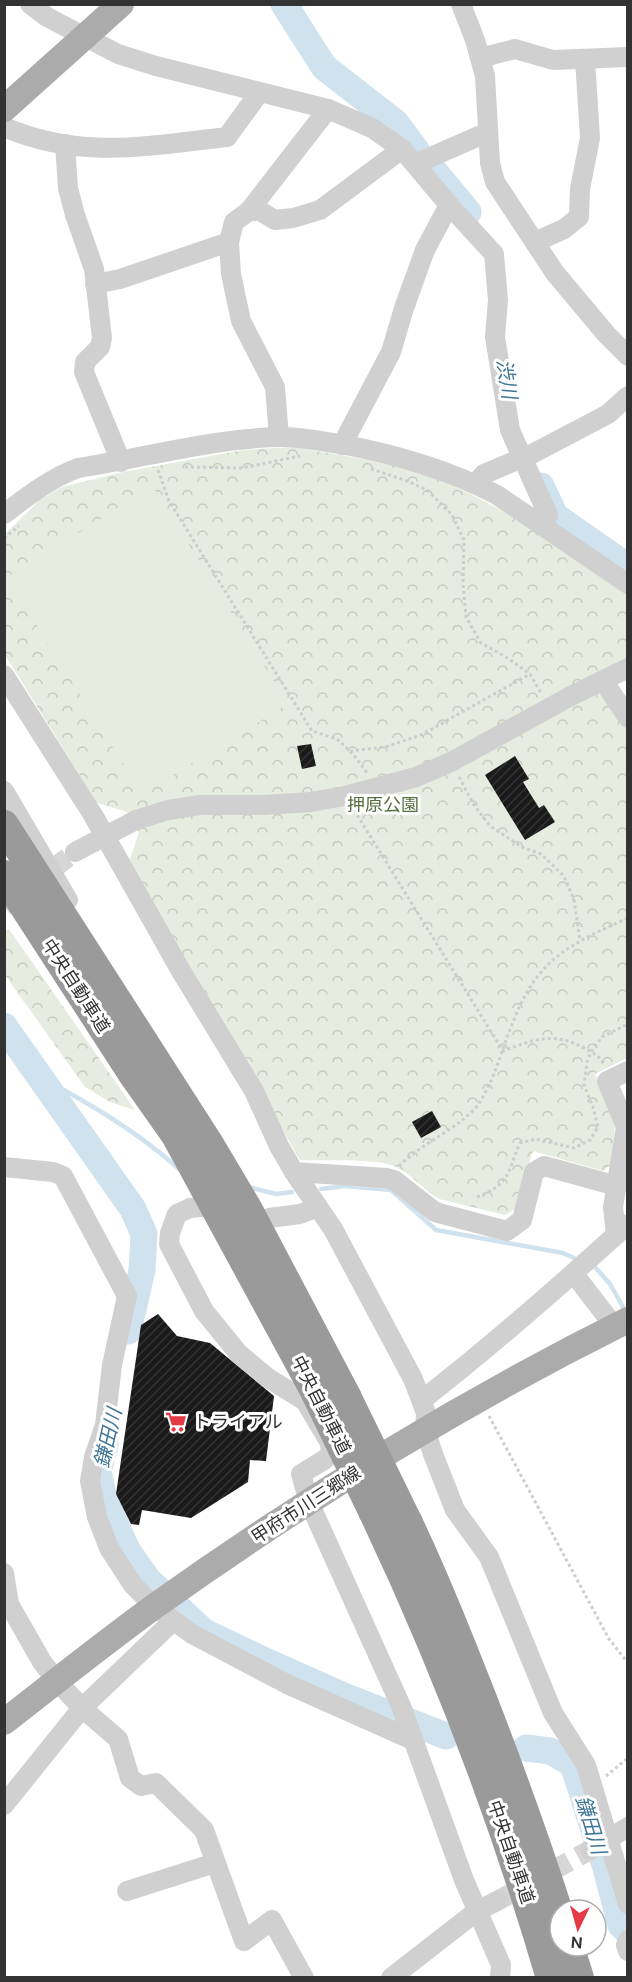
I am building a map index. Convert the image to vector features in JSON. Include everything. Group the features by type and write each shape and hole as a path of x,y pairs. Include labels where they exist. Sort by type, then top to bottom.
{"highway":[{"name":"中央自動車道","path":"4,825 144,1067"},
{"name":"中央自動車道","path":"4,875 144,1067 183,1125 259,1214 408,1523 445,1607 508,1768 553,1898"},
{"name":"中央自動車道","path":"183,1125 208,1205 314,1389 373,1511 439,1657 529,1902 551,1977"},
{"path":"573,1958 579,1977"}],"main road":[{"path":"4,109 121,4"},
{"name":"甲府市川三郷線","path":"4,1722 57,1681 164,1614 309,1502 425,1429 623,1324"}],"street":[{"path":"30,4 47,17 128,57 259,93 328,109 372,128 409,157 448,205 495,254 498,300 495,337 510,430 526,456 548,515 542,525"},
{"path":"461,4 485,76 490,163 495,182 555,273 627,356"},
{"path":"480,58 515,48 553,60 627,57"},
{"path":"535,242 564,229 579,217 580,189 590,138 585,59"},
{"path":"4,127 32,139 88,148 130,148 227,137 259,93"},
{"path":"279,436 275,387 241,321 231,274 229,242 234,222 249,211 328,109"},
{"path":"249,211 260,211 275,220 321,210 409,157 489,132"},
{"path":"65,144 68,188 94,269 102,338 100,347 85,362 84,372 121,462"},
{"path":"342,445 390,352 425,250 448,205"},
{"path":"95,284 120,279 229,242"},
{"path":"475,484 484,474 526,456 608,414 627,396"},
{"path":"12,508 39,487 61,474 78,468 121,462 201,445 279,436 342,445 406,459 475,484 542,525 627,584"},
{"path":"75,852 136,820 168,810 200,805 311,802 345,796 416,777 451,762 627,668"},
{"path":"4,675 93,815 181,971 254,1091 279,1146 339,1239 422,1401 426,1413 425,1429 455,1510 489,1557 553,1713 586,1765 627,1904"},
{"path":"603,680 627,718"},
{"path":"4,791 67,897 144,1067"},
{"path":"4,899 144,1067"},
{"path":"422,1401 480,1355 574,1274 622,1229 613,1207 626,1127 607,1081 621,1075"},
{"path":"294,1172 387,1178 394,1180 435,1212 507,1231 522,1220 534,1172 544,1166 616,1186"},
{"path":"4,1167 53,1172 63,1176 127,1296 112,1365 105,1425 94,1457 90,1481 97,1517 109,1548 133,1585 164,1614 192,1634 287,1684 413,1740"},
{"path":"208,1205 190,1208 177,1214 170,1233 169,1244 204,1311 239,1354 268,1378 306,1401 330,1443 330,1454 301,1474 309,1502 401,1706 464,1880 501,1965 500,1977"},
{"path":"259,1214 300,1214 318,1207"},
{"path":"574,1274 623,1324"},
{"path":"4,1573 9,1604 42,1662 82,1708 118,1739 130,1778 141,1786 156,1783 204,1830 244,1941 272,1920 304,1977"},
{"path":"4,1805 82,1708 164,1614"},
{"path":"590,1850 627,1827"},
{"path":"127,1891 215,1863"},
{"path":"392,1977 477,1911 500,1900"}],"path":[{"path":"180,466 242,468 309,455"},
{"path":"148,471 169,468"},
{"path":"370,469 427,490 452,515 464,540 463,583 466,617 481,643 530,674 554,706"},
{"path":"158,470 169,501 312,731 337,739 350,751 378,788"},
{"path":"4,538 12,508"},
{"path":"350,751 385,747 421,735 530,674"},
{"path":"451,762 474,805 490,826 522,847 541,854 564,876 574,900 580,940"},
{"path":"345,796 503,1051"},
{"path":"387,1178 410,1155 447,1132 476,1108 494,1078 515,1015 536,978 557,954 580,940 627,918"},
{"path":"477,1197 494,1190 505,1182 520,1143 536,1139 574,1148 590,1140 598,1127 584,1085 587,1062 602,1037 627,1024"},
{"path":"503,1051 533,1040 556,1037 600,1057 621,1075"},
{"path":"480,1399 609,1639 627,1663"},
{"path":"593,1787 627,1758"}],"green space":[{"name":"押原公園","path":"292,447 383,463 442,481 498,509 627,594 627,661 592,677 628,729 627,1058 595,1074 615,1125 612,1164 603,1171 533,1151 515,1209 505,1215 439,1199 406,1173 385,1163 300,1160 194,979 129,862 139,832 127,812 97,803 5,655 5,534 41,499 62,487 123,472 243,450"},
{"path":"153,487 288,704 142,794 7,577"},
{"path":"9,929 135,1110 110,1102 85,1087 5,975 5,931"}],"building":[{"path":"311,744 316,766 302,769 297,746"},
{"path":"515,756 529,779 523,782 539,808 544,805 555,822 525,840 485,775"},
{"path":"432,1111 441,1127 421,1138 412,1122"},
{"path":"158,1314 177,1336 210,1343 274,1396 266,1461 250,1460 248,1482 191,1518 142,1510 139,1525 131,1524 116,1494 141,1325"}],"waterway":[{"name":"渋川","path":"284,4 324,67 396,123 416,150"},
{"name":"渋川","path":"433,170 468,212"},
{"name":"渋川","path":"541,486 555,516 628,567"},
{"name":"鎌田川","path":"4,1026 133,1209 144,1234 142,1270 128,1331"},
{"path":"41,1077 96,1108 163,1155 179,1169"},
{"path":"321,1189 345,1186 391,1190 436,1230 563,1253 574,1258"},
{"path":"248,1187 276,1194 292,1192"},
{"path":"595,1267 610,1284 623,1307"},
{"name":"鎌田川","path":"105,1445 98,1471 104,1499 127,1550 148,1580 204,1632 344,1696 446,1736"},
{"name":"鎌田川","path":"526,1748 550,1751 573,1764 606,1868 621,1925 628,1932"}],"tunnel":[{"path":"4,906 75,852"},
{"path":"499,1900 590,1850"}],"place":[{"name":"トライアル","path":"176,1422"}]}
